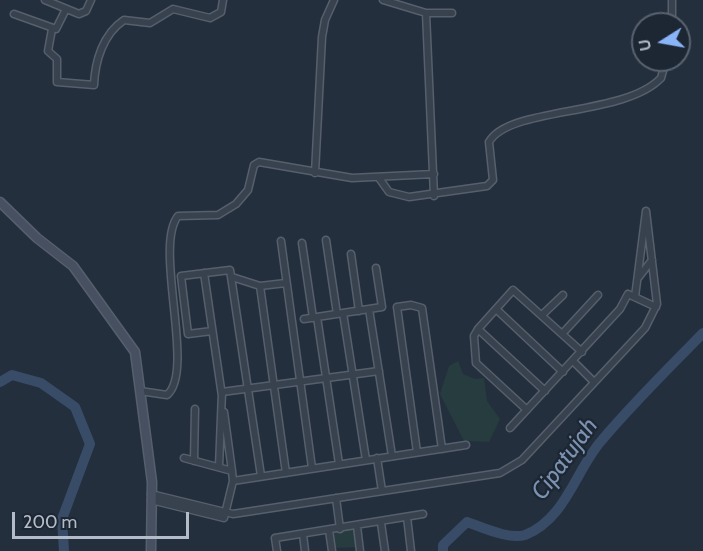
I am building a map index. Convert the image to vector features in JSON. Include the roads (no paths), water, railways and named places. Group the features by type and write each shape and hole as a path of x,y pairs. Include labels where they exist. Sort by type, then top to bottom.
{"street":[{"path":"45,0 83,14 91,0"},
{"path":"52,29 48,51 57,58 57,82 94,85 95,65 99,55 106,40 124,20 150,23 172,9 210,18 221,12 224,0"},
{"path":"315,173 322,37 325,20 333,0"},
{"path":"384,0 426,13 452,13"},
{"path":"14,14 52,29 58,28 66,9"},
{"path":"426,13 434,196"},
{"path":"379,178 385,188 396,196 434,196 491,184 489,142 497,132 521,123 636,95 661,78 663,72"},
{"path":"140,391 167,394 172,390 177,373 171,269 173,226 176,218 181,216 209,217 231,207 249,190 254,165 259,162 315,173 379,178 434,174"},
{"path":"0,202 49,248 73,266 103,304 135,352 139,362 151,497 151,550"},
{"path":"151,497 233,514 500,474 511,468 645,328 656,307 646,211 635,297"},
{"path":"326,240 353,375 366,460"},
{"path":"280,241 312,468"},
{"path":"303,243 339,464"},
{"path":"351,254 359,311"},
{"path":"638,278 652,260"},
{"path":"304,319 382,307 376,268"},
{"path":"212,331 188,334 181,276 230,270 261,476"},
{"path":"204,273 233,481 225,512"},
{"path":"232,277 260,286 286,283"},
{"path":"260,286 286,472"},
{"path":"527,410 476,363 474,336 477,328 513,290 582,352"},
{"path":"510,428 620,309 628,294 656,307"},
{"path":"542,315 563,295"},
{"path":"562,334 598,295"},
{"path":"417,453 397,307 422,308 442,449"},
{"path":"369,309 392,456"},
{"path":"496,309 563,372"},
{"path":"477,328 545,391"},
{"path":"573,361 594,382"},
{"path":"222,392 379,371"},
{"path":"219,467 222,392"},
{"path":"194,461 195,409"},
{"path":"233,481 466,445"},
{"path":"184,458 232,471"},
{"path":"377,458 382,491"},
{"path":"336,498 340,529"},
{"path":"275,547 303,534 381,523 423,514"},
{"path":"407,518 411,551"},
{"path":"381,523 385,551"},
{"path":"357,526 360,551"},
{"path":"329,530 332,551"},
{"path":"303,534 305,551"}],"waterway":[{"name":"Cipatujah","path":"443,551 443,545 467,522 511,536 525,535 539,528 561,506 602,440 703,333"},
{"name":"Cipatujah","path":"0,382 12,375 41,383 75,407 90,444 62,519 64,551"}]}
